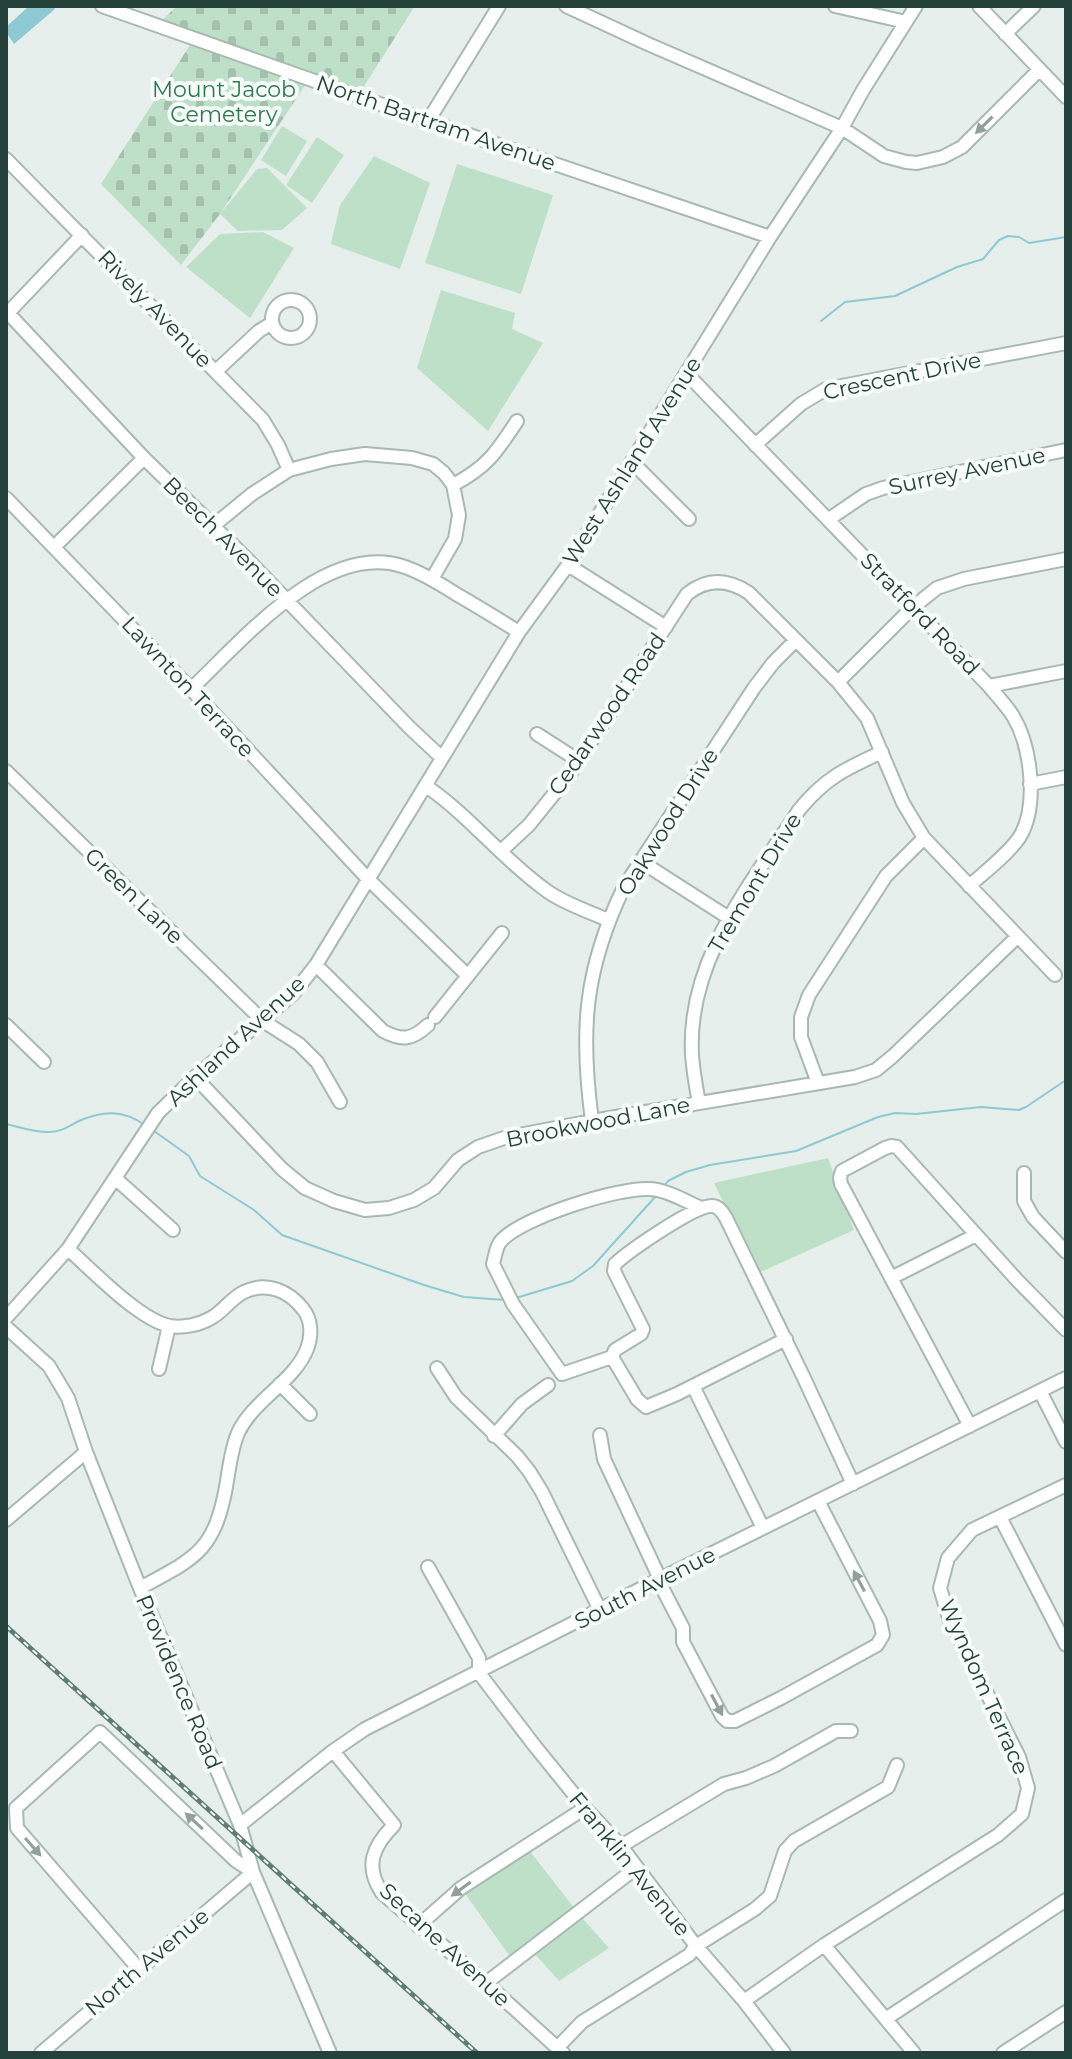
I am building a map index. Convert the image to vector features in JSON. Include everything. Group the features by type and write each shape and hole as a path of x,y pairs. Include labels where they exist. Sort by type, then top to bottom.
{"street":[{"name":"North Bartram Avenue","path":"102,6 770,237"},
{"path":"428,121 499,6"},
{"path":"566,6 842,128 884,156 906,162 917,163 943,157 962,147 1039,70"},
{"path":"835,6 906,22"},
{"name":"West Ashland Avenue","path":"346,914 519,632 568,565 916,6"},
{"path":"979,6 1066,97"},
{"path":"1005,34 1034,6"},
{"name":"Rively Avenue","path":"6,159 263,420 289,470"},
{"path":"10,311 82,235"},
{"name":"Beech Avenue","path":"6,295 10,311 144,458 442,758"},
{"path":"216,371 272,323"},
{"name":"Crescent Drive","path":"755,445 810,398 826,389 1066,343"},
{"name":"Stratford Road","path":"687,374 989,686 1013,717 1026,751 1030,784 1027,817 1011,847 969,886"},
{"path":"453,485 489,461 517,421"},
{"name":"Surrey Avenue","path":"829,519 866,494 883,488 1066,450"},
{"path":"213,526 252,494 289,470 365,454 412,458 433,464 444,473 453,485 459,515 455,539 432,579"},
{"path":"54,547 144,458"},
{"path":"632,462 689,519"},
{"name":"Lawnton Terrace","path":"6,498 191,689 368,879 467,975"},
{"path":"838,682 931,591 950,583 1066,559"},
{"path":"191,689 286,599 327,574 363,562 400,565 432,579 519,632"},
{"path":"568,565 666,627"},
{"name":"Cedarwood Road","path":"501,851 529,825 579,761 687,594 701,584 730,583 749,593 796,640"},
{"path":"796,640 838,682 867,718 903,803 924,838 1055,975"},
{"name":"Oakwood Drive","path":"592,1121 585,1056 587,1014 594,967 608,920 640,861 754,688 796,640"},
{"path":"989,686 1066,671"},
{"path":"537,734 579,761"},
{"name":"Tremont Drive","path":"699,1103 692,1053 694,1016 710,956 729,918 812,794 845,769 882,752"},
{"name":"Green Lane","path":"6,771 263,1021 299,1044 317,1062 340,1102"},
{"path":"1030,784 1066,777"},
{"path":"426,786 450,802 549,893 608,920"},
{"path":"818,1083 801,1037 801,1017 809,995 886,876 924,838"},
{"path":"640,861 729,918"},
{"name":"Ashland Avenue","path":"6,1318 68,1249 158,1113 195,1077 293,994 316,965 346,914"},
{"path":"316,965 383,1031 392,1036 409,1038 418,1035 432,1021 502,933"},
{"name":"Brookwood Lane","path":"195,1077 282,1169 305,1188 365,1210 389,1208 414,1200 434,1188 458,1160 478,1147 504,1138 866,1075 884,1065 1017,937"},
{"path":"6,1025 44,1062"},
{"path":"970,1426 840,1178 842,1171 885,1148 897,1147 1066,1330"},
{"path":"1024,1173 1024,1201 1033,1217 1066,1252"},
{"path":"115,1178 173,1230"},
{"path":"701,1208 658,1191 615,1192 520,1227 499,1242 493,1264 511,1300 562,1374 612,1357 615,1350 641,1334 643,1329 614,1271 615,1264 652,1236 701,1208 713,1206 719,1209 786,1339 853,1484"},
{"path":"891,1278 976,1235"},
{"path":"68,1249 134,1307 169,1326 192,1326 213,1318 243,1292 263,1287 281,1290 297,1301 307,1314 311,1331 302,1361 254,1409 238,1434 221,1515 211,1536 199,1552 184,1564 140,1588"},
{"path":"159,1369 169,1326"},
{"name":"Providence Road","path":"6,1327 49,1366 68,1398 140,1588 240,1825 253,1872 330,2053"},
{"path":"612,1357 637,1399 646,1407 786,1339"},
{"path":"437,1368 456,1397 529,1471 600,1610"},
{"name":"South Avenue","path":"240,1825 365,1729 1066,1378"},
{"path":"280,1384 310,1414"},
{"path":"494,1436 522,1404 548,1385"},
{"path":"693,1386 763,1528"},
{"path":"1040,1391 1066,1442"},
{"path":"600,1435 604,1459 683,1628 683,1642 727,1721 735,1721 793,1692 877,1645 883,1635 880,1621 818,1501"},
{"path":"7,1517 86,1452"},
{"name":"Wyndom Terrace","path":"744,2001 824,1945 998,1835 1022,1814 1028,1788 1019,1757 949,1618 940,1588 948,1558 972,1530 1066,1485"},
{"path":"1000,1517 1066,1645"},
{"name":"Franklin Avenue","path":"428,1567 479,1658 479,1673 585,1808 621,1846 696,1946 784,2053"},
{"path":"621,1846 724,1784 774,1766 836,1731 851,1731"},
{"path":"138,1968 17,1828 16,1808 100,1732 236,1861 253,1872"},
{"name":"Secane Avenue","path":"333,1751 394,1825 382,1836 372,1866 376,1884 388,1900 560,2050"},
{"path":"560,2050 582,2022 689,1955 696,1946 755,1909 770,1896 785,1851 794,1841 888,1787 897,1765"},
{"path":"418,1926 461,1888 585,1808"},
{"path":"486,1983 636,1868"},
{"name":"North Avenue","path":"41,2053 253,1872"},
{"path":"887,2018 1066,1900"},
{"path":"824,1945 914,2053"},
{"path":"1003,2053 1066,2012"}],"green space":[{"name":"Mount Jacob Cemetery","path":"177,6 415,6 361,91 306,84 220,214 181,265 101,184 197,34 161,21"},
{"path":"282,126 307,141 286,176 261,160"},
{"path":"317,137 344,155 312,203 286,185"},
{"path":"374,156 430,183 400,269 331,244 340,205"},
{"path":"457,164 553,195 521,294 425,263"},
{"path":"267,168 307,208 282,230 238,231 220,214 257,169"},
{"path":"263,232 294,248 250,318 186,267 220,234"},
{"path":"441,290 515,313 512,329 543,343 488,431 417,368"},
{"path":"828,1158 854,1230 758,1273 714,1183"},
{"path":"526,1846 578,1913 514,1962 461,1888"},
{"path":"583,1919 609,1948 559,1981 534,1953"}],"water":[{"path":"26,6 53,6 55,9 14,44 6,27"}],"waterway":[{"path":"821,321 845,302 895,296 957,267 983,259 999,240 1008,236 1019,237 1029,243 1066,237"},
{"path":"664,1186 686,1172 796,1151 895,1113 916,1114 981,1107 1019,1110 1066,1080"},
{"path":"6,1124 33,1131 54,1132 88,1117 113,1113 129,1116 145,1125"},
{"path":"154,1131 189,1156 200,1176 254,1210 282,1235 464,1297 505,1300"},
{"path":"516,1298 572,1281 593,1266 655,1197"}],"railway":[{"path":"6,1626 477,2053"}]}
